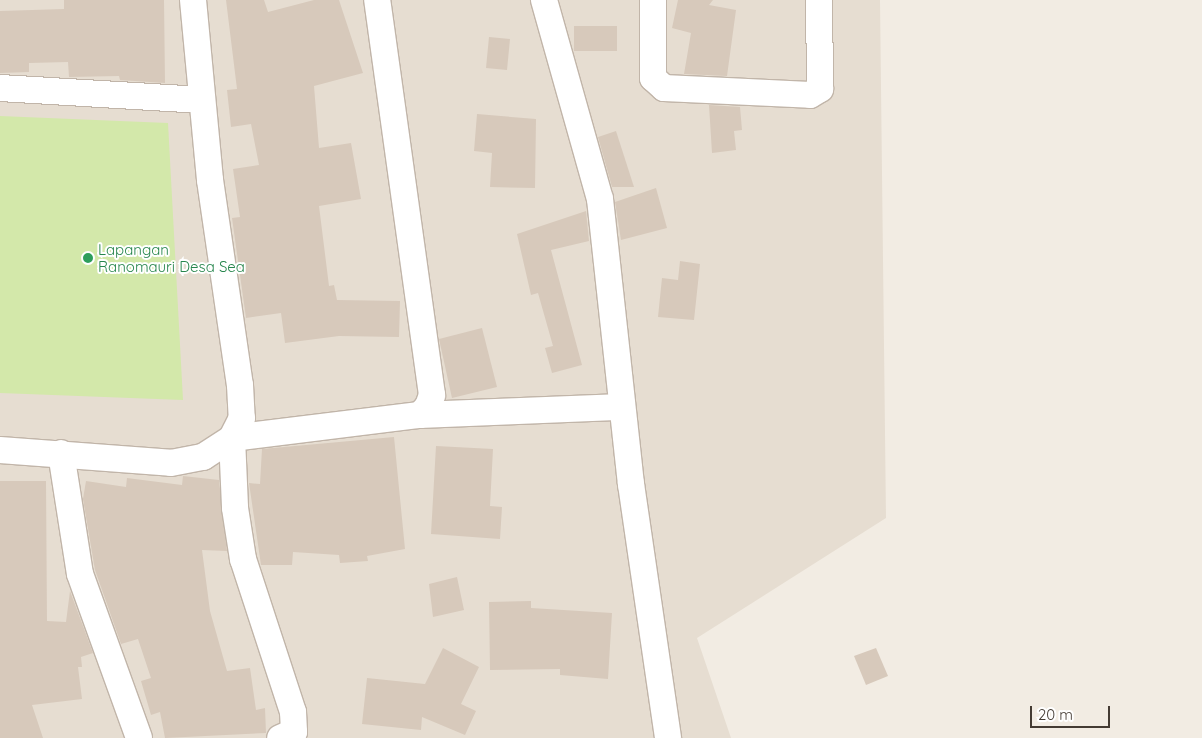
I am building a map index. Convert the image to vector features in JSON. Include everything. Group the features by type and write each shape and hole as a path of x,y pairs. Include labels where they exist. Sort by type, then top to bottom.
{"street":[{"path":"193,0 202,100 240,385 242,418 232,438 243,559 293,712 294,732 280,738"},
{"path":"377,0 418,315 432,395 420,415"},
{"path":"544,0 600,199 622,408 668,738"},
{"path":"653,0 653,78 664,88 810,95 820,89 819,0"},
{"path":"0,88 202,100"},
{"path":"0,450 61,452 172,462 202,457 232,438 420,415 622,408"},
{"path":"61,452 80,574 139,738"}],"shaded area":[{"path":"0,0 880,0 886,518 697,638 731,738 0,738"}],"green space":[{"name":"Lapangan Ranomauri Desa Sea","path":"0,116 168,123 183,400 0,393"}],"building":[{"path":"64,0 164,0 165,83 120,80 119,76 69,77 68,62 29,63 29,72 0,73 0,11 64,9"},
{"path":"226,0 264,0 268,12 314,0 339,0 363,73 314,86 319,148 351,143 361,199 319,206 329,286 334,285 337,300 400,301 399,337 339,336 285,343 281,313 246,318 232,218 240,217 233,169 259,165 251,124 231,127 227,90 237,89"},
{"path":"678,0 713,0 709,5 736,10 727,76 684,74 691,33 672,28"},
{"path":"574,26 617,26 617,51 574,51"},
{"path":"489,37 510,39 507,70 486,68"},
{"path":"709,105 740,107 742,130 734,131 736,150 712,153"},
{"path":"477,114 536,119 535,188 490,187 492,153 474,151"},
{"path":"616,131 634,187 612,187 598,137"},
{"path":"656,188 667,228 621,240 615,202"},
{"path":"586,211 589,241 551,250 582,365 552,373 545,348 553,346 538,293 531,295 517,234"},
{"path":"680,261 700,264 694,320 658,317 662,278 678,280"},
{"path":"482,328 497,387 452,398 439,339"},
{"path":"394,437 405,549 367,556 368,561 340,563 339,555 293,552 292,565 261,565 249,483 260,484 262,449"},
{"path":"436,446 493,449 490,506 502,507 500,539 431,534"},
{"path":"183,476 219,480 227,551 202,550 210,611 227,671 250,668 256,710 265,708 266,733 165,738 160,712 151,715 141,681 151,678 138,639 121,644 95,570 83,499 86,481 126,487 127,478 182,485"},
{"path":"0,481 46,481 47,621 66,622 70,591 93,653 81,657 82,667 78,667 82,699 32,705 43,738 0,738"},
{"path":"457,577 464,610 433,617 429,584"},
{"path":"531,601 531,608 612,613 608,679 560,675 560,669 490,670 489,602"},
{"path":"443,648 479,667 461,704 476,711 465,735 422,717 421,730 362,724 367,678 425,684"},
{"path":"876,648 888,676 866,685 854,656"}],"place":[{"name":"Lapangan Ranomauri Desa Sea","path":"88,258"}]}
